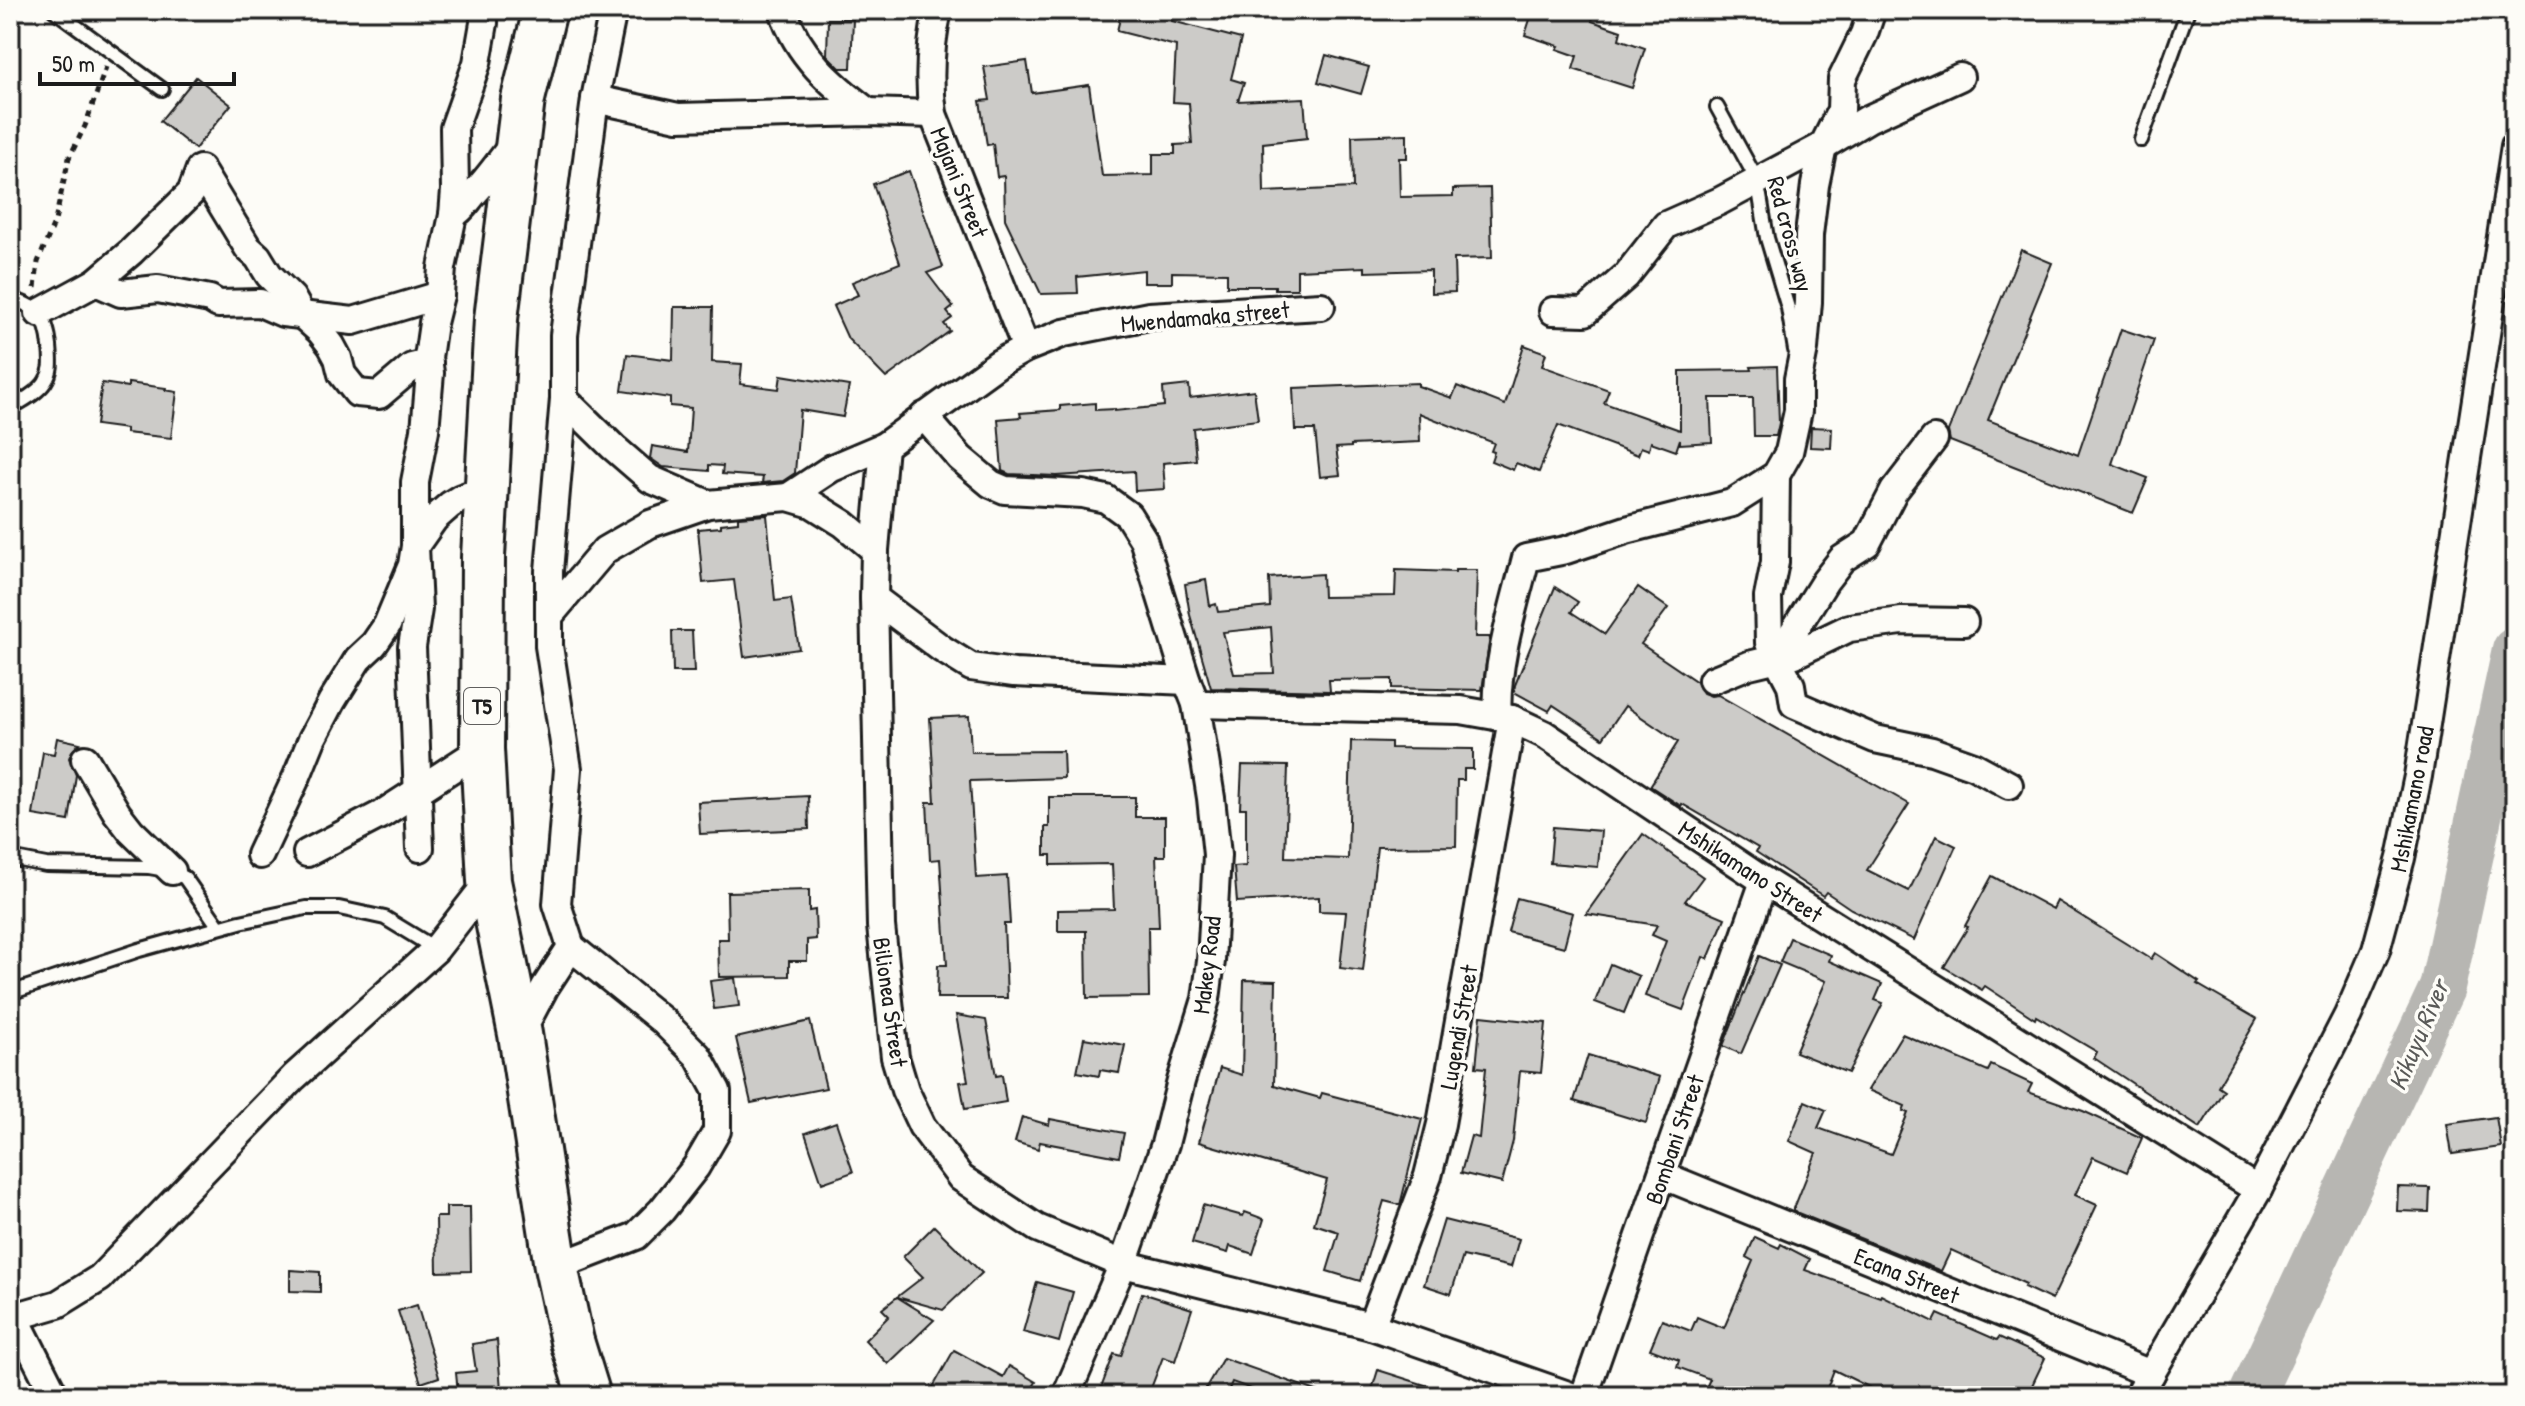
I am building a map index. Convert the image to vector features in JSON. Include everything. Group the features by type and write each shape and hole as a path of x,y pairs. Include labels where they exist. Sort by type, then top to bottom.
{"highway":[{"name":"T5","path":"545,10 523,99 496,319 483,557 482,749 489,881 520,1034 556,1267 572,1341 589,1396"}],"street":[{"path":"420,848 412,647 418,609 415,482 425,430 433,323 453,215 454,128 477,63 484,10"},
{"path":"556,1267 636,1236 687,1178 717,1131 717,1091 698,1056 663,1021 571,947 557,904 568,769 549,646 549,571 564,399 564,335 595,99 613,10"},
{"path":"783,10 805,55 842,92 868,112"},
{"name":"Majani Street","path":"938,10 931,43 929,88 933,114 1026,348"},
{"path":"1872,10 1842,79 1841,110 1823,146 1815,185 1809,235 1804,349 1798,379 1798,411 1789,452 1776,475 1775,562 1768,597 1769,643 1791,685 1794,704 1875,739 1932,751 1974,766 2009,785"},
{"path":"1553,311 1585,312 1626,276 1666,225 1720,201 1868,119 1960,77"},
{"path":"595,99 678,117 868,112 933,114"},
{"path":"453,215 487,180 519,137"},
{"name":"Mshikamano road","path":"2145,1385 2258,1190 2348,1015 2376,950 2401,858 2418,776 2515,146"},
{"path":"39,313 96,282 191,193 200,169 248,248 292,298 301,314 331,345 342,374 357,393 379,395 412,367 429,363"},
{"path":"96,282 121,293 158,289 210,299 218,304 260,303 283,313 353,321 440,295"},
{"name":"Mwendamaka street","path":"788,497 832,468 884,446 999,363 1064,333 1149,316 1321,306"},
{"path":"564,399 650,479 708,504"},
{"name":"Makey Road","path":"924,416 960,458 991,484 1005,490 1083,494 1106,499 1128,515 1143,539 1192,692 1217,855 1206,999 1165,1144 1123,1264 1066,1396"},
{"path":"1777,658 1842,559 1867,543 1894,491 1934,439"},
{"name":"Bilionea Street","path":"884,446 874,598 881,926 895,1057 905,1090 922,1126 961,1178 1037,1228 1123,1264 1371,1326 1571,1396"},
{"name":"Lugendi Street","path":"1371,1326 1428,1176 1441,1124 1505,718 1497,705 1506,640 1526,558 1566,550 1626,530 1732,503 1776,475"},
{"path":"260,855 332,701 358,659 374,644 387,625 412,565 415,546 434,519 450,505 487,489"},
{"path":"550,615 605,550 650,524 708,504 788,497 812,504 844,524 875,550"},
{"name":"Mshikamano Street","path":"874,598 971,667 1192,692 1461,710 1505,718 1544,734 1764,881 2258,1190"},
{"path":"1712,680 1749,665 1795,654 1849,628 1902,621 1964,622"},
{"path":"307,853 418,792 482,749"},
{"path":"85,759 117,813 172,871"},
{"path":"55,1396 12,1318 58,1304 100,1278 294,1077 436,949 489,881"},
{"name":"Bombani Street","path":"1584,1396 1764,881"},
{"path":"520,1034 571,947"},
{"name":"Ecana Street","path":"1662,1175 2145,1385"}],"lane":[{"path":"54,10 162,89"},
{"path":"2141,140 2188,10"},
{"name":"Red cross way","path":"1717,107 1755,182 1767,238 1788,308 1798,379"},
{"path":"10,299 24,302 39,313 48,325 52,368 43,385 10,409"},
{"path":"10,858 46,865 149,867 172,871 185,878 219,927"},
{"path":"10,993 219,927 306,908 339,908 385,918 436,949"}],"path":[{"path":"39,313 34,296 38,262 55,221 69,158 85,126 112,52"}],"building":[{"path":"1122,10 1151,10 1173,15 1172,21 1241,39 1231,79 1244,83 1238,101 1304,98 1307,138 1263,143 1264,192 1353,188 1352,136 1407,134 1407,158 1399,158 1400,197 1453,196 1453,189 1490,188 1492,258 1454,259 1455,292 1431,293 1431,270 1365,272 1365,267 1297,270 1297,289 1227,286 1227,273 1172,272 1172,283 1144,283 1144,270 1077,277 1078,293 1041,294 1005,219 1004,176 997,177 993,144 987,145 980,101 990,100 984,67 1027,61 1032,93 1089,85 1102,176 1153,175 1153,154 1175,154 1175,145 1192,144 1189,103 1173,102 1176,46 1117,31"},
{"path":"1533,10 1595,10 1592,21 1621,31 1619,39 1645,48 1632,88 1573,69 1577,56 1557,49 1559,46 1525,35"},
{"path":"828,19 853,19 851,68 840,68 827,55"},
{"path":"1326,55 1369,67 1361,94 1318,82"},
{"path":"196,77 231,105 195,149 160,121"},
{"path":"909,171 943,267 927,273 953,307 947,312 952,318 944,324 950,331 886,378 848,339 833,306 858,295 852,282 900,263 873,184"},
{"path":"2021,250 2052,263 1988,420 2078,455 2121,329 2154,340 2112,464 2148,478 2133,513 1950,441 1948,431"},
{"path":"674,307 713,307 712,362 742,364 740,384 779,389 781,375 849,386 843,417 800,410 795,473 783,481 762,483 763,477 722,474 723,466 709,465 709,471 663,467 650,458 652,446 688,452 691,408 670,406 670,398 622,391 627,354 673,360"},
{"path":"1524,345 1546,353 1542,366 1609,390 1604,403 1680,430 1680,371 1752,370 1751,367 1777,366 1779,423 1776,436 1754,436 1753,398 1710,398 1712,442 1680,444 1680,439 1676,451 1651,442 1649,450 1641,447 1638,455 1558,425 1539,472 1516,463 1513,470 1491,461 1494,443 1419,413 1420,442 1336,448 1340,475 1320,477 1315,430 1295,430 1293,388 1418,383 1418,386 1452,398 1457,386 1505,405"},
{"path":"102,383 128,387 128,383 177,392 171,438 126,433 126,429 96,425"},
{"path":"1189,385 1190,398 1254,390 1258,420 1193,428 1196,460 1163,463 1165,489 1135,491 1134,471 1057,476 1002,471 998,419 1021,417 1020,413 1060,410 1060,406 1095,403 1095,410 1115,411 1164,406 1163,388"},
{"path":"1811,427 1832,428 1831,448 1810,447"},
{"path":"767,515 775,601 791,599 799,649 744,657 734,580 703,583 698,529 738,522 738,517"},
{"path":"1396,570 1477,570 1475,637 1490,637 1482,690 1392,688 1392,679 1329,680 1330,691 1211,688 1190,615 1185,584 1206,580 1210,606 1216,604 1218,612 1270,607 1269,578 1322,574 1323,597 1395,596","holes":["1271,627 1274,673 1234,674 1223,632"]},
{"path":"1555,587 1578,602 1571,612 1605,634 1638,587 1668,608 1641,644 1697,682 1703,693 1718,695 1909,804 1867,870 1909,891 1936,836 1956,846 1914,940 1851,909 1826,892 1823,896 1756,852 1758,848 1650,786 1678,742 1625,706 1603,738 1553,705 1549,711 1514,692"},
{"path":"672,631 692,631 694,672 673,672"},
{"path":"969,716 971,752 1063,751 1064,778 970,781 976,878 1007,876 1010,924 1004,924 1007,998 937,998 938,965 947,965 940,859 930,860 927,802 935,802 930,718"},
{"path":"57,738 80,743 69,758 76,775 69,821 33,815 43,752 54,754"},
{"path":"1351,741 1391,742 1391,748 1473,749 1473,769 1464,769 1464,780 1457,780 1456,846 1377,847 1363,971 1340,968 1346,912 1319,911 1319,897 1237,902 1234,867 1246,866 1246,808 1240,808 1242,765 1288,766 1285,857 1348,859"},
{"path":"808,796 809,829 700,834 698,802"},
{"path":"1049,797 1135,797 1135,817 1165,817 1165,856 1156,856 1159,927 1148,927 1149,997 1087,998 1086,931 1058,931 1058,910 1114,909 1112,864 1051,865 1051,855 1045,855"},
{"path":"1553,827 1601,831 1598,867 1550,863"},
{"path":"1643,834 1703,877 1685,901 1725,918 1708,959 1703,957 1683,1010 1645,996 1666,941 1652,935 1657,925 1586,914"},
{"path":"1992,876 2053,909 2057,901 2151,959 2155,953 2199,982 2197,984 2257,1019 2218,1086 2224,1090 2200,1128 2094,1058 2097,1052 2036,1016 2035,1019 1985,986 1982,990 1944,967 1968,927 1965,926"},
{"path":"809,890 809,911 815,910 816,939 807,940 807,961 789,961 789,976 719,977 718,939 728,939 727,892"},
{"path":"1517,898 1573,913 1564,947 1508,932"},
{"path":"1790,938 1831,955 1829,961 1882,984 1875,1000 1883,1003 1848,1073 1795,1052 1826,981 1780,962"},
{"path":"1759,956 1780,965 1741,1054 1723,1046"},
{"path":"1610,964 1639,976 1624,1013 1595,1002"},
{"path":"735,978 739,1006 714,1009 710,981"},
{"path":"1244,980 1276,981 1274,1085 1320,1098 1322,1093 1422,1119 1400,1205 1384,1201 1360,1281 1327,1271 1339,1232 1314,1224 1327,1180 1199,1142 1220,1068 1242,1075"},
{"path":"956,1015 986,1020 996,1076 1002,1075 1006,1102 965,1109 960,1082 968,1081"},
{"path":"1481,1016 1546,1023 1541,1073 1520,1071 1513,1141 1502,1183 1461,1173 1471,1136 1479,1138 1486,1068 1476,1067"},
{"path":"810,1021 826,1088 751,1103 736,1038"},
{"path":"1902,1034 1988,1071 1991,1065 2032,1084 2028,1092 2083,1111 2142,1138 2127,1172 2093,1157 2075,1195 2097,1205 2052,1300 2024,1287 2026,1284 1951,1250 1941,1271 1793,1211 1816,1153 1789,1141 1805,1101 1826,1110 1818,1128 1891,1154 1908,1113 1903,1111 1905,1106 1868,1090"},
{"path":"1084,1038 1125,1045 1119,1073 1100,1070 1099,1076 1077,1072"},
{"path":"1588,1055 1660,1077 1646,1123 1574,1101"},
{"path":"1022,1117 1049,1125 1050,1119 1124,1133 1119,1157 1040,1142 1038,1149 1015,1142"},
{"path":"2496,1117 2501,1147 2452,1154 2447,1124"},
{"path":"836,1122 853,1172 822,1183 805,1133"},
{"path":"2398,1187 2430,1188 2429,1212 2397,1211"},
{"path":"1203,1205 1243,1216 1245,1212 1264,1219 1253,1254 1230,1246 1228,1253 1192,1243"},
{"path":"446,1207 470,1207 471,1271 437,1272 436,1217 446,1217"},
{"path":"1444,1220 1519,1239 1511,1267 1463,1256 1451,1294 1424,1285"},
{"path":"934,1226 982,1273 943,1310 897,1297 923,1277 903,1257"},
{"path":"1755,1237 1779,1248 1781,1244 1810,1259 1805,1270 1881,1295 1934,1322 1938,1314 2045,1358 2027,1396 1887,1396 1834,1370 1824,1396 1702,1396 1710,1379 1677,1367 1679,1360 1650,1349 1662,1320 1691,1331 1697,1317 1724,1328 1753,1261 1746,1257"},
{"path":"290,1270 320,1272 320,1292 290,1291"},
{"path":"1037,1282 1073,1292 1059,1342 1023,1332"},
{"path":"1142,1293 1192,1309 1175,1361 1163,1357 1148,1396 1098,1396 1114,1354 1121,1356"},
{"path":"897,1297 934,1320 888,1364 865,1340 889,1316 882,1309"},
{"path":"417,1305 439,1377 421,1383 398,1311"},
{"path":"497,1340 501,1389 458,1393 456,1373 476,1371 472,1344"},
{"path":"954,1350 1003,1377 1009,1366 1036,1382 1030,1392 1038,1396 928,1396"},
{"path":"1223,1358 1322,1393 1322,1396 1271,1396 1232,1382 1226,1396 1201,1396"},
{"path":"1378,1370 1447,1392 1446,1396 1370,1396"}],"waterway":[{"name":"Kikuyu River","path":"2251,1396 2442,988 2515,650"}]}
